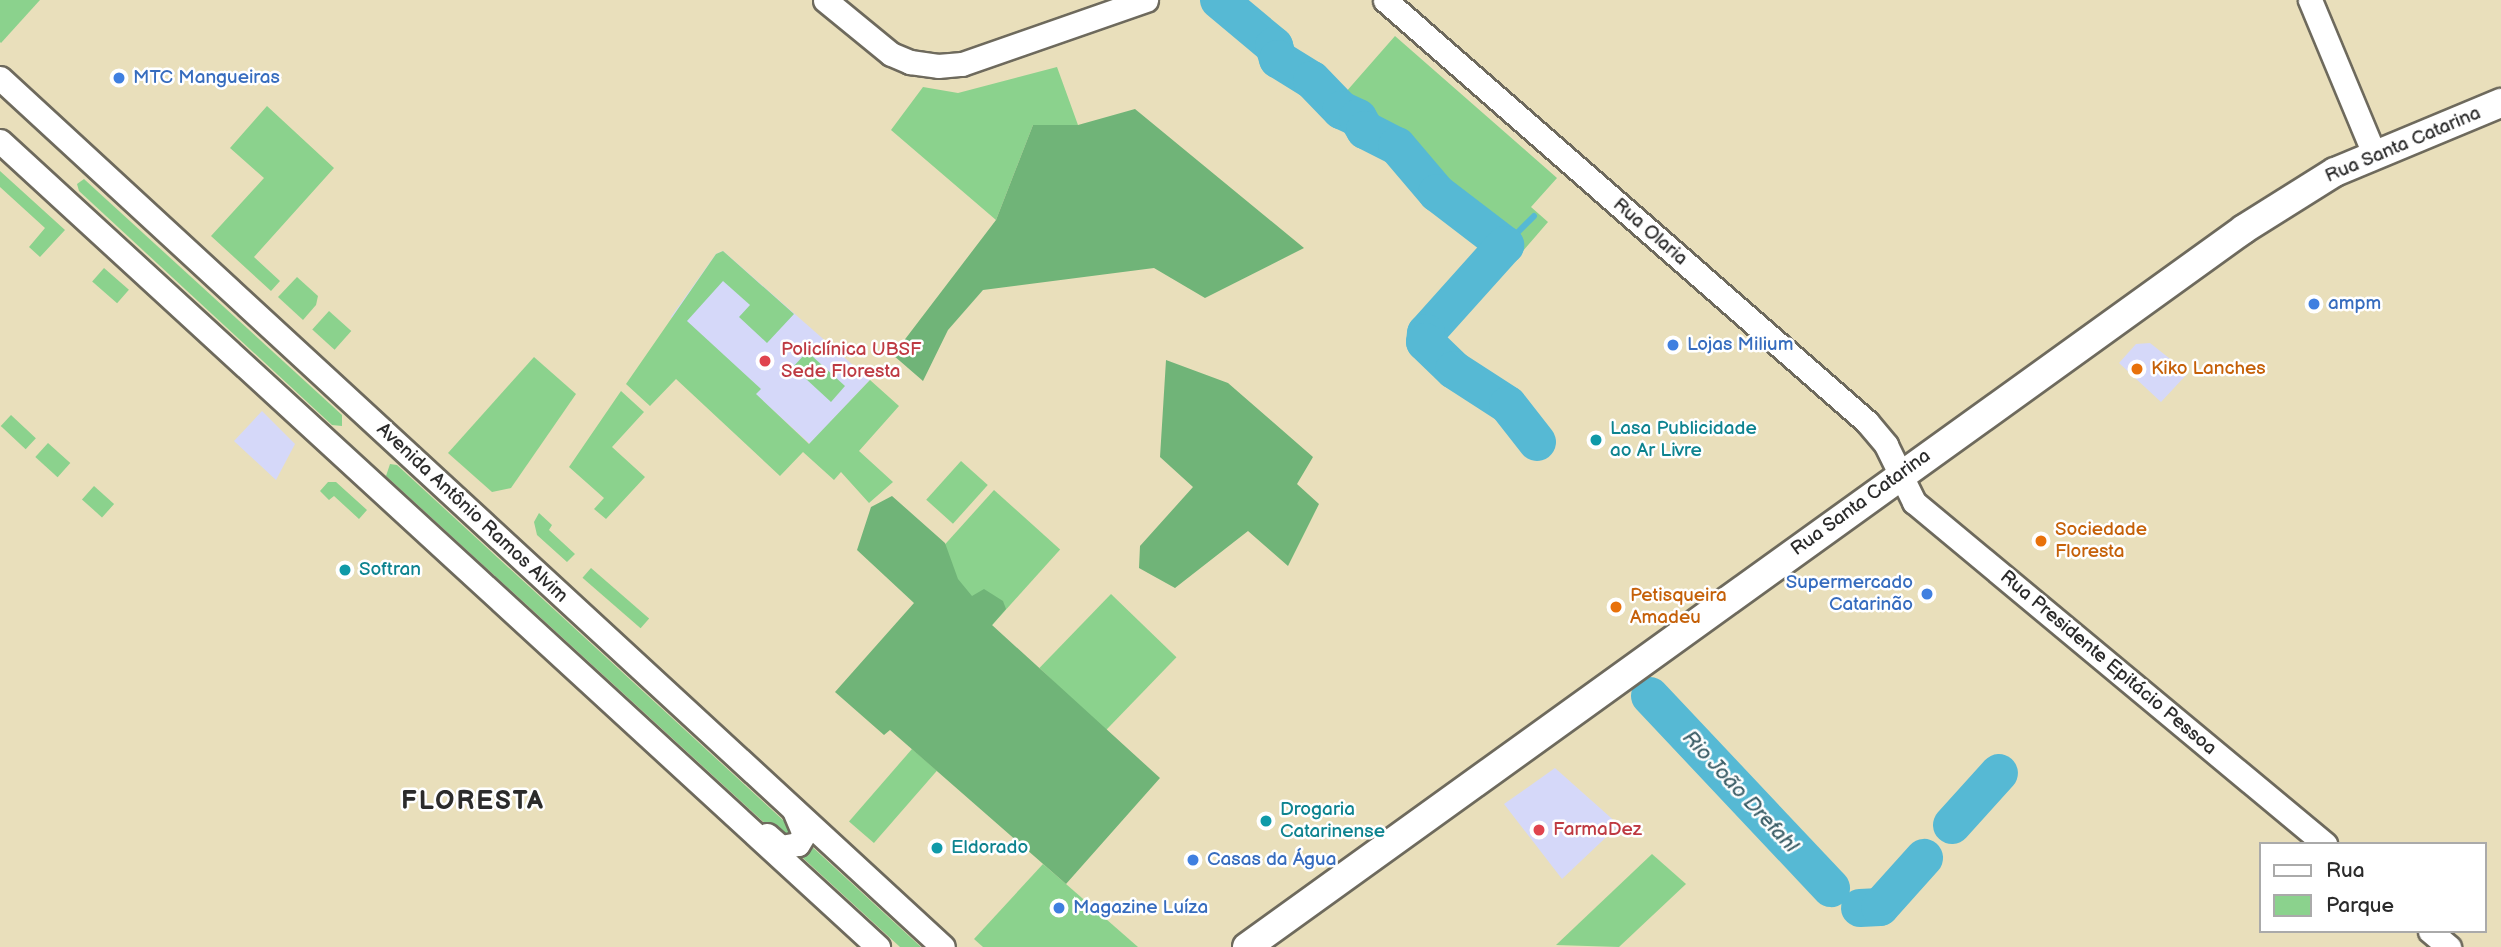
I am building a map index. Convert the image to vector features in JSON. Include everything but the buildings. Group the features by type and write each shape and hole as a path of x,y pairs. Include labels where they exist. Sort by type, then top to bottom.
{"main road":[{"name":"Rua Santa Catarina","path":"1247,947 1899,475 2253,224 2335,172 2501,103"}],"street":[{"path":"825,0 891,54 910,62 938,66 962,64 1146,0"},
{"name":"Rua Olaria","path":"1385,0 1867,422 1886,445 1899,475"},
{"path":"2311,0 2374,154"},
{"name":"Avenida Antônio Ramos Alvim","path":"0,78 943,947"},
{"path":"0,141 878,947"},
{"name":"Rua Presidente Epitácio Pessoa","path":"1899,475 1914,502 2323,842"},
{"path":"721,803 733,803 787,848 798,844 804,834 793,808"},
{"path":"2432,933 2449,947"}],"shaded area":[{"path":"723,251 870,380 810,444 671,317 716,254"},
{"path":"2150,343 2188,373 2161,402 2119,363 2136,344"},
{"path":"262,411 295,444 276,480 234,441"},
{"path":"1555,768 1619,825 1562,879 1504,804"}],"green space":[{"path":"0,0 40,0 1,43 0,42"},
{"path":"1395,36 1557,178 1531,207 1548,222 1510,266 1331,109"},
{"path":"1057,67 1078,125 1033,125 996,220 891,130 923,87 958,93"},
{"path":"267,106 334,168 254,257 280,281 271,291 211,236 264,178 230,148"},
{"path":"1135,109 1304,248 1205,298 1154,268 983,290 948,330 923,381 893,355 996,220 1033,125 1078,125"},
{"path":"0,171 65,230 40,257 29,247 45,228 0,187"},
{"path":"84,179 342,415 342,426 332,425 79,191 77,184"},
{"path":"723,251 794,314 767,343 739,317 750,305 723,281 687,321 761,389 756,394 809,444 870,380 899,406 859,451 893,482 869,503 841,472 834,480 803,452 780,476 676,379 650,406 626,384 716,254"},
{"path":"104,268 129,290 117,303 92,282"},
{"path":"297,277 318,296 316,305 303,320 278,297"},
{"path":"329,311 351,331 335,350 312,330"},
{"path":"801,346 845,386 831,402 793,367 804,355 798,349"},
{"path":"534,357 576,394 511,488 492,492 448,453"},
{"path":"1166,360 1228,383 1313,457 1297,484 1319,504 1288,566 1248,531 1175,588 1139,568 1140,546 1193,487 1160,457"},
{"path":"621,391 644,412 612,447 645,477 606,519 594,509 604,498 569,467"},
{"path":"11,415 36,438 26,449 1,426"},
{"path":"48,443 70,463 58,477 35,457"},
{"path":"961,461 988,485 953,524 926,500"},
{"path":"390,464 397,465 921,947 900,947 386,476"},
{"path":"328,482 336,482 367,510 359,519 334,496 329,500 320,491"},
{"path":"94,486 114,504 102,517 82,499"},
{"path":"994,490 1060,550 991,626 925,567"},
{"path":"892,496 945,543 958,579 972,596 984,589 1003,601 1006,609 992,625 1160,778 1066,884 890,730 884,735 835,692 914,603 857,550 871,507"},
{"path":"539,513 552,525 549,530 575,554 567,562 537,535 534,522"},
{"path":"591,568 649,619 641,628 582,578"},
{"path":"1111,594 1176,657 1105,731 1039,668"},
{"path":"912,749 937,771 874,843 849,821"},
{"path":"1652,854 1686,884 1619,947 1556,945"},
{"path":"1043,864 1138,947 983,947 974,939"}],"waterway":[{"name":"Rio João Drefahl","path":"1219,0 1274,46 1278,59 1312,80 1341,110 1358,118 1365,130 1397,146 1437,193 1505,245 1426,333 1425,342 1454,370 1508,405 1537,442"},
{"path":"1505,245 1534,216"},
{"name":"Rio João Drefahl","path":"1650,696 1831,888"},
{"name":"Rio João Drefahl","path":"1952,825 1999,773"},
{"name":"Rio João Drefahl","path":"1860,908 1880,907 1924,858"}],"place":[{"name":"MTC Mangueiras","path":"119,78"},
{"name":"ampm","path":"2314,304"},
{"name":"Lojas Milium","path":"1673,345"},
{"name":"Policlínica UBSF Sede Floresta","path":"765,361"},
{"name":"Kiko Lanches","path":"2137,369"},
{"name":"Lasa Publicidade ao Ar Livre","path":"1596,440"},
{"name":"Sociedade Floresta","path":"2041,541"},
{"name":"Softran","path":"345,570"},
{"name":"Supermercado Catarinão","path":"1927,594"},
{"name":"Petisqueira Amadeu","path":"1616,607"},
{"name":"Drogaria Catarinense","path":"1266,821"},
{"name":"FarmaDez","path":"1539,830"},
{"name":"Eldorado","path":"937,848"},
{"name":"Casas da Água","path":"1193,860"},
{"name":"Magazine Luíza","path":"1059,908"}],"district":[{"name":"FLORESTA","path":"473,802"}]}
